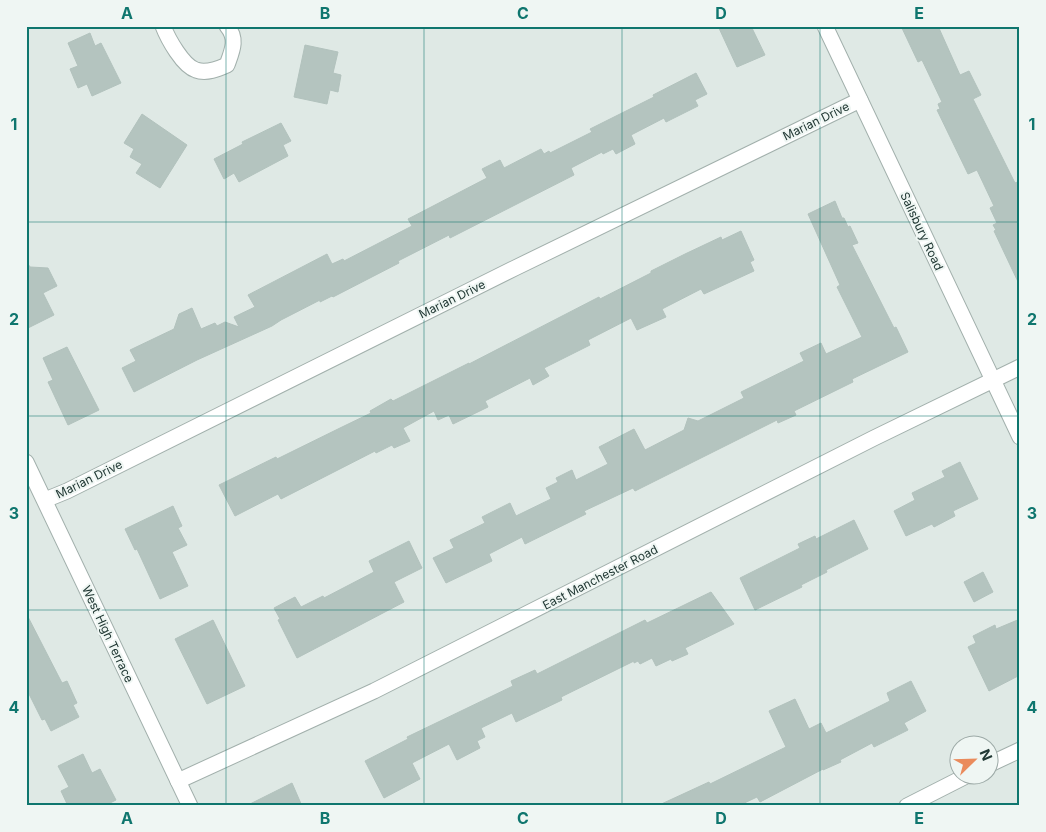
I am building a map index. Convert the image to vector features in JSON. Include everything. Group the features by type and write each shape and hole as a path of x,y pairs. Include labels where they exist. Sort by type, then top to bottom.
{"street":[{"path":"163,26 168,39 186,62 194,70 205,72 227,65 234,45 227,26"},
{"name":"Salisbury Road","path":"825,26 1020,436"},
{"name":"Marian Drive","path":"44,500 67,491 515,268 860,100"},
{"name":"East Manchester Road","path":"178,781 374,691 865,442 1020,368"},
{"name":"West High Terrace","path":"26,462 190,806"},
{"path":"998,760 1020,750"},
{"path":"907,806 950,784"}],"building":[{"path":"718,26 751,26 765,55 737,67"},
{"path":"901,26 938,26 960,75 969,71 981,95 973,99 1015,183 1020,181 1020,286 994,231 996,230 993,225 997,223 990,208 994,206 977,170 968,174 937,110 940,109 938,104 942,102 922,60 918,62"},
{"path":"90,33 95,46 101,43 121,83 92,96 87,84 78,88 70,69 78,66 68,43"},
{"path":"305,45 338,52 333,73 341,75 338,92 330,90 327,104 294,97"},
{"path":"696,73 707,94 695,100 698,106 666,122 664,118 631,135 635,144 616,154 613,149 603,154 602,152 571,168 574,175 450,238 449,235 333,297 320,302 320,300 272,326 197,360 134,392 122,368 136,361 130,350 174,329 179,314 192,308 201,329 215,323 217,326 225,322 239,327 234,317 255,307 248,295 327,254 332,264 343,259 344,261 412,226 408,219 487,178 482,169 500,160 504,168 541,149 544,154 549,151 550,153 592,132 590,129 654,97 653,95"},
{"path":"142,114 187,145 160,188 136,173 142,164 130,157 134,149 124,143"},
{"path":"281,123 291,141 283,145 288,156 239,182 234,173 224,179 214,159 243,144 242,142"},
{"path":"835,201 842,218 844,218 848,227 850,226 858,243 852,245 908,352 852,379 853,382 794,411 796,415 778,423 777,420 635,491 633,488 584,511 586,514 525,544 522,537 489,554 492,561 446,583 433,558 454,548 450,540 485,523 482,517 510,503 516,516 551,499 546,488 558,482 556,478 572,470 576,480 608,464 599,447 634,429 645,450 684,430 688,418 698,421 744,398 741,392 804,361 800,353 821,343 826,354 862,337 837,287 840,285 808,214"},
{"path":"741,231 754,260 750,262 754,271 704,294 701,289 662,309 666,317 637,330 631,318 588,340 590,345 544,368 549,376 533,385 530,378 485,401 488,407 453,424 449,415 438,420 434,411 403,428 410,441 394,448 392,445 376,453 375,451 281,499 278,494 235,516 219,485 371,413 370,411 391,399 393,401 469,364 599,297 600,299 685,254 721,237 722,240"},
{"path":"26,261 30,267 48,268 57,286 43,293 54,315 26,329"},
{"path":"67,347 99,410 68,425 48,382 53,380 43,358"},
{"path":"960,462 978,499 953,511 955,516 934,527 932,524 906,536 894,511 915,500 912,493 945,477 942,471"},
{"path":"173,506 182,526 178,528 187,545 172,552 188,586 160,599 137,549 135,550 125,529"},
{"path":"854,520 868,549 826,570 827,572 801,585 802,587 755,610 740,578 800,548 798,544 815,536 816,539"},
{"path":"409,541 422,568 394,582 404,602 297,658 274,608 295,597 301,607 323,596 324,598 374,572 369,561"},
{"path":"983,572 993,592 974,602 964,582"},
{"path":"711,592 734,624 685,648 688,654 656,666 652,658 640,664 638,661 634,663 634,661 561,697 562,700 516,722 512,713 481,728 485,737 477,741 480,748 457,760 449,744 412,763 420,779 384,798 365,761 408,739 407,737 513,686 511,681 535,670 537,674 645,620 647,623"},
{"path":"26,613 62,683 67,681 77,703 73,705 79,717 51,731 45,719 42,720 26,688"},
{"path":"1020,619 1020,675 989,691 968,647 976,643 973,636 995,625 996,629"},
{"path":"213,620 245,686 207,704 175,639"},
{"path":"911,681 926,711 904,723 908,730 874,747 872,743 840,760 841,762 823,769 760,802 757,797 738,806 657,806 709,782 710,784 786,747 769,711 795,699 809,729 821,723 826,733 890,701 887,693"},
{"path":"83,754 92,773 100,769 116,800 104,806 68,806 61,791 69,787 58,766"},
{"path":"292,783 302,806 246,806"}]}
